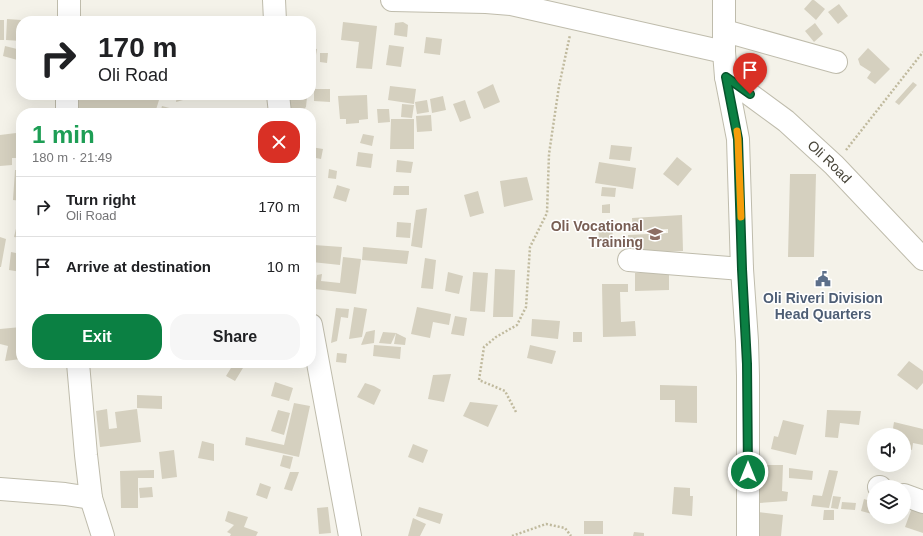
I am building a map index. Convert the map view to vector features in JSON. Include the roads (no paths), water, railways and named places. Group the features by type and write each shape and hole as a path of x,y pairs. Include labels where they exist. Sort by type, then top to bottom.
{"street":[{"path":"69,0 69,16"},
{"path":"274,0 275,16"},
{"path":"392,0 486,2 505,4 574,19 725,41 836,62"},
{"path":"724,0 726,77 738,139 742,269 748,376 748,536"},
{"name":"Oli Road","path":"726,77 786,121 834,165 923,259"},
{"path":"629,260 742,269"},
{"path":"316,353 350,536"},
{"path":"78,368 86,455 92,498 103,536"},
{"path":"0,489 65,494 92,498"},
{"path":"911,498 923,502"}],"place":[{"name":"Oli Vocational Training","path":"655,234"},
{"name":"Oli Riveri Division Head Quarters","path":"823,279"}]}
